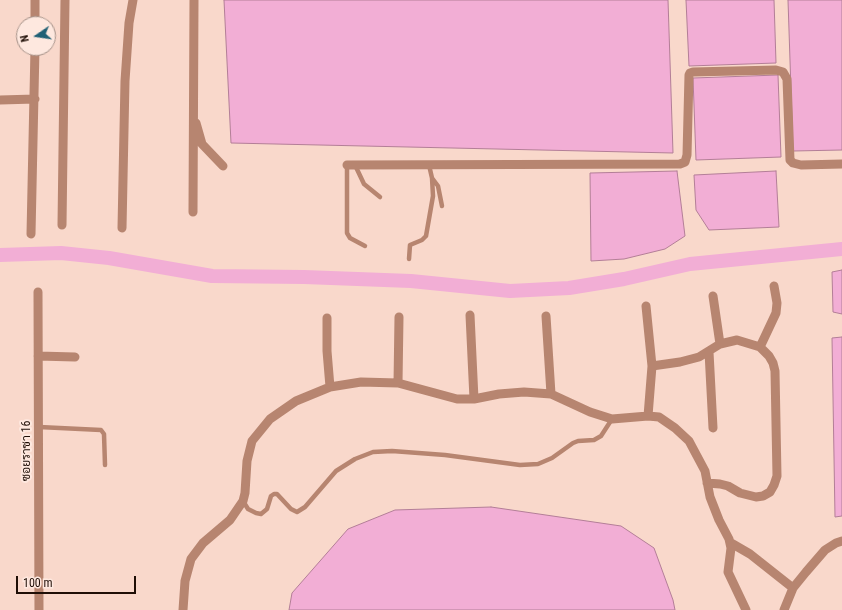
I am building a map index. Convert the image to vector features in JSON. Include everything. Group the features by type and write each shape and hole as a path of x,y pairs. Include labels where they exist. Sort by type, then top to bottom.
{"street":[{"path":"35,0 35,16"},
{"path":"62,225 65,0"},
{"path":"122,228 125,81 132,0"},
{"path":"193,212 194,0"},
{"path":"31,234 35,56"},
{"path":"351,165 680,164 685,162 687,155 690,73 776,70 783,72 787,79 790,160 793,163 801,165 842,164"},
{"path":"0,100 35,99"},
{"path":"193,112 202,144 223,166"},
{"path":"760,347 776,313 777,302 774,286"},
{"name":"ซอยราชา 16","path":"38,292 39,610"},
{"path":"713,296 720,344"},
{"path":"646,306 652,366 648,416"},
{"path":"470,316 474,399"},
{"path":"546,316 551,394"},
{"path":"398,383 399,317"},
{"path":"327,318 330,387"},
{"path":"652,366 680,362 700,357 720,344 739,340 760,347 769,356 775,370 777,476 774,485 770,492 764,496 756,496 740,493 728,486 707,483"},
{"path":"708,352 713,428"},
{"path":"38,356 75,357"},
{"path":"183,610 185,581 191,559 203,543 230,520 243,501 247,461 252,441 270,419 296,401 330,387 360,382 398,383 457,399 474,399 524,392 551,394 590,412 612,419 648,416 659,417 675,428 689,441 705,471 710,496 731,543 728,572 746,610"},
{"path":"784,610 793,588 819,557 825,550 842,541"},
{"path":"731,543 750,554 793,588"}],"lane":[{"path":"351,165 364,184 380,197"},
{"path":"351,165 347,233 350,238 365,246"},
{"path":"409,259 410,245 422,240 426,236 433,196 432,178 429,165"},
{"path":"432,178 438,186 442,206"},
{"path":"243,501 248,509 261,514 267,509 271,496 277,494 290,509 297,512 305,507 336,471 355,459 373,452 392,451 445,455 520,465 538,464 552,458 573,443 578,441 594,440 601,436 612,419"},
{"path":"38,427 101,430 104,434 105,465"}],"shaded area":[{"path":"224,0 668,0 673,153 231,143"},
{"path":"686,0 774,0 776,63 689,66"},
{"path":"788,0 842,0 842,150 793,151"},
{"path":"778,75 781,157 696,160 693,78"},
{"path":"677,171 685,236 665,249 624,259 591,261 590,173"},
{"path":"776,171 779,227 709,230 696,210 694,175"},
{"path":"842,270 842,314 833,312 832,272"},
{"path":"842,337 842,516 835,517 832,338"},
{"path":"491,507 621,526 654,548 673,600 675,610 289,610 292,593 348,529 395,510"}],"waterway":[{"path":"0,255 61,253 109,258 212,276 304,277 411,281 510,291 569,288 624,279 690,264 842,249"}]}
